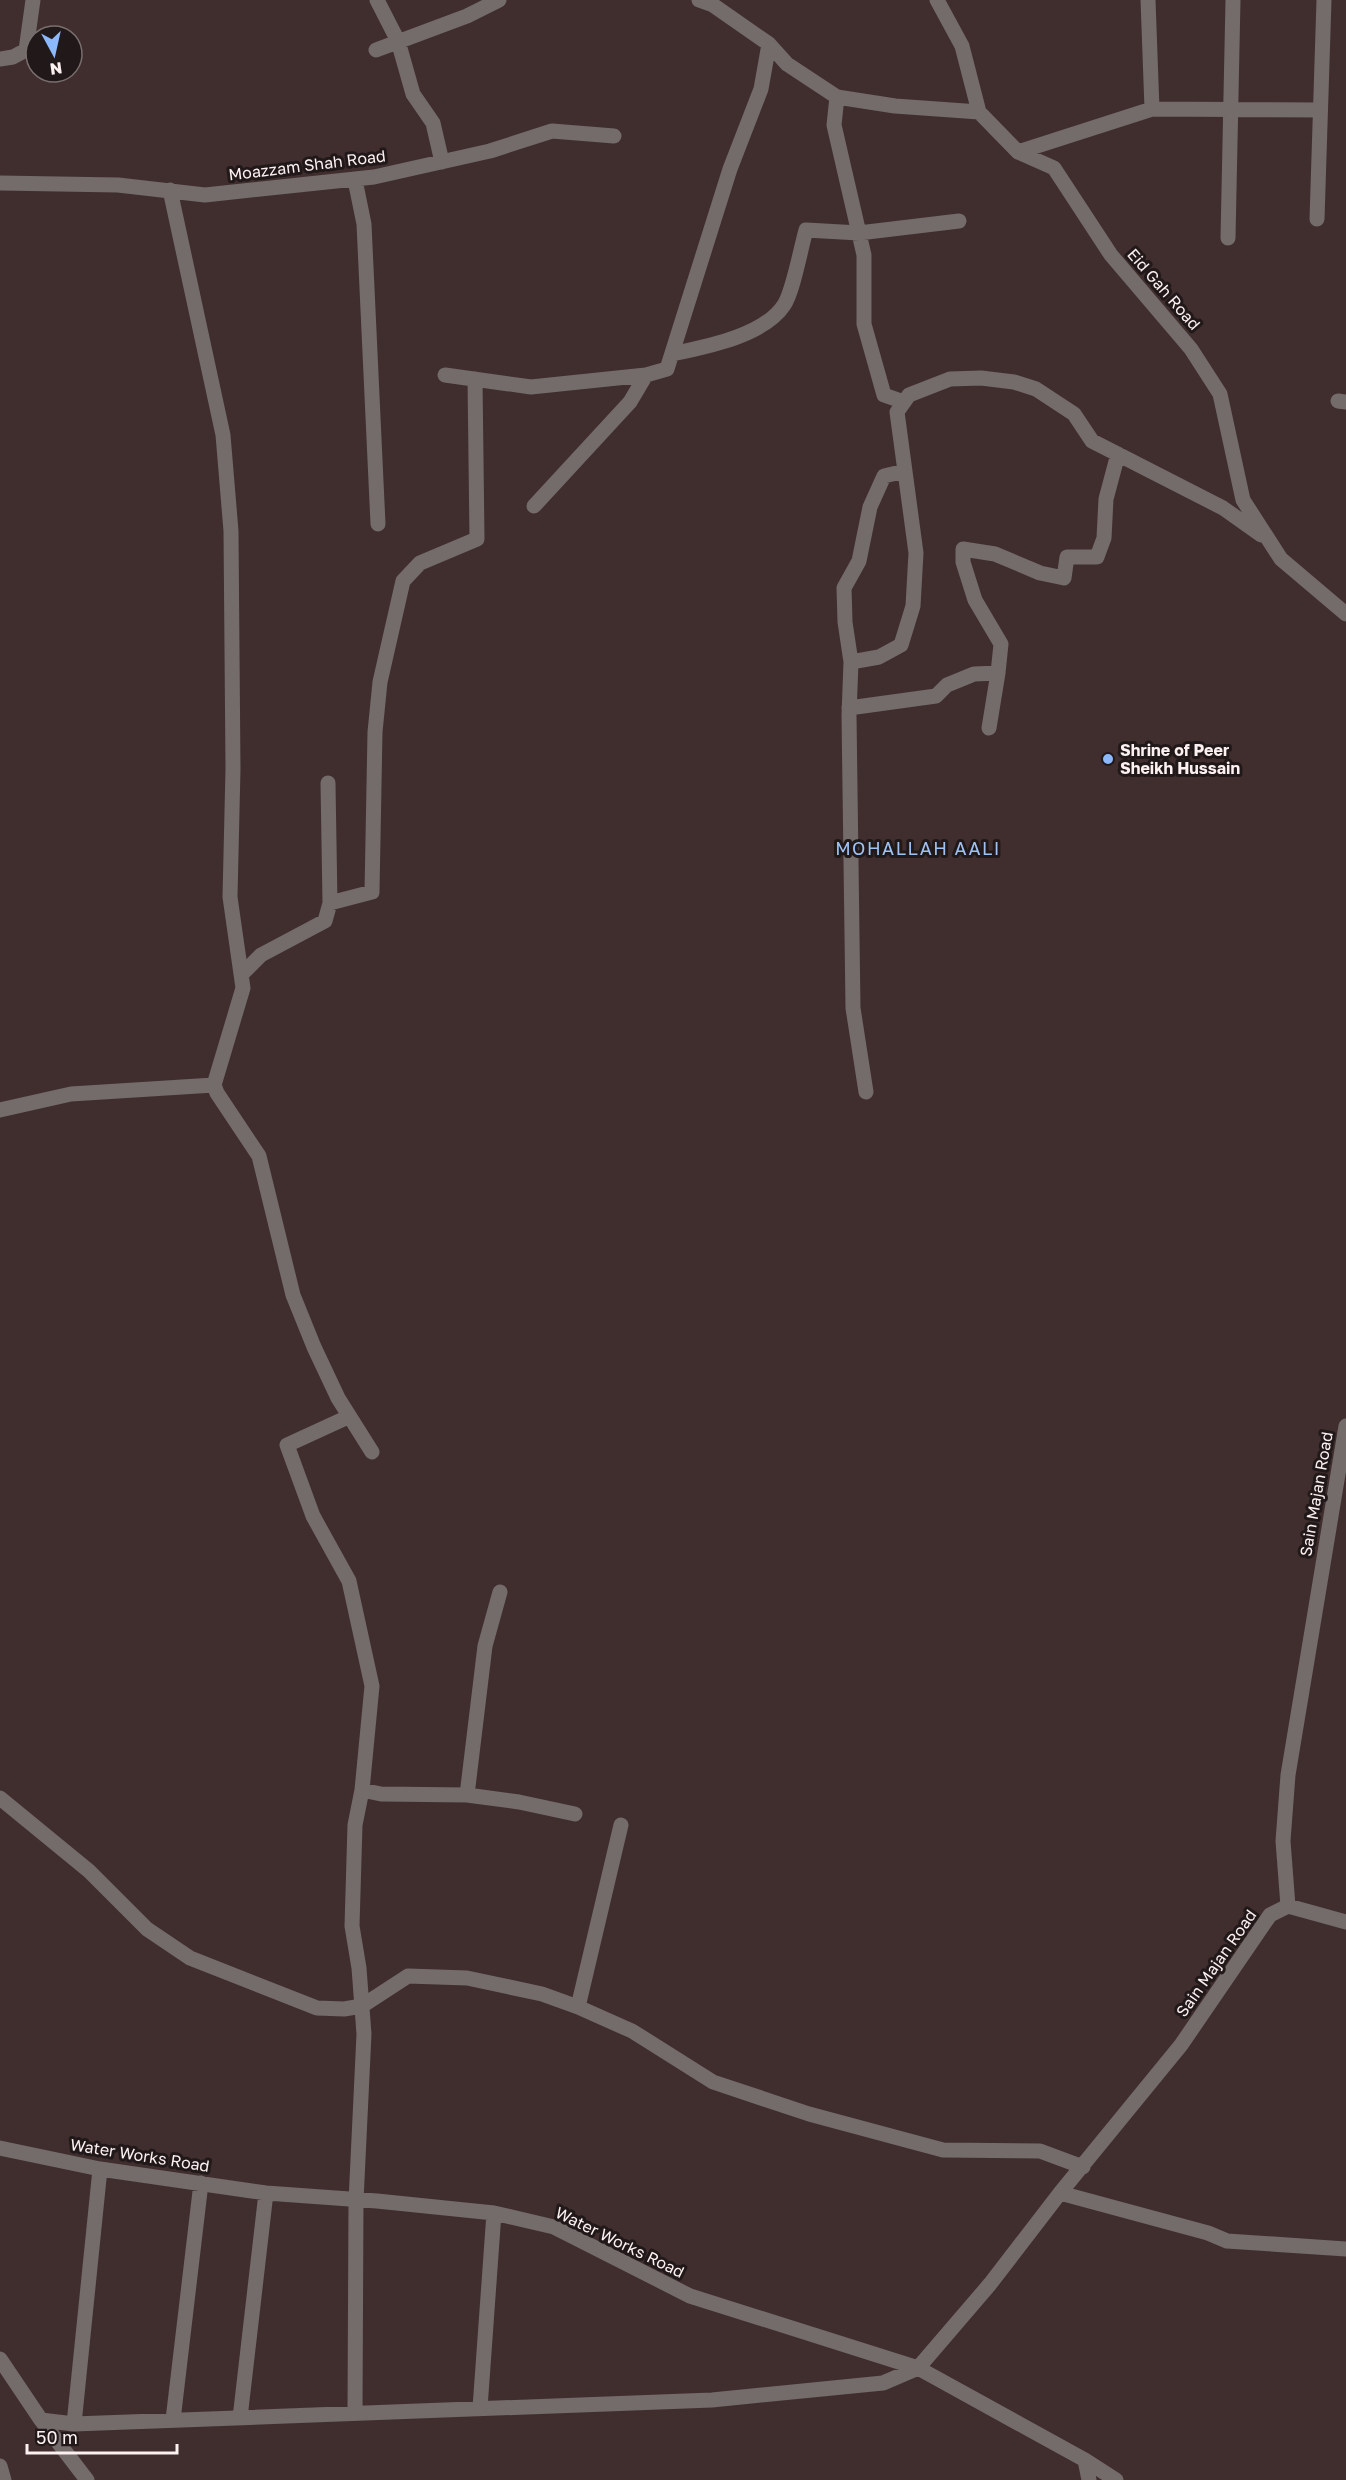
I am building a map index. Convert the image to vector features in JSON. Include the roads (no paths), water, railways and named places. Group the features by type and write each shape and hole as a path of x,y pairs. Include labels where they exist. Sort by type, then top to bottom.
{"street":[{"path":"0,59 14,57 26,50 33,0"},
{"path":"377,0 398,41 413,94 433,123 442,162"},
{"path":"376,50 467,16 499,0"},
{"path":"699,0 712,5 769,44 787,64 837,97 895,106 979,112"},
{"name":"Eid Gah Road","path":"937,0 962,46 979,112 1018,152 1054,168 1111,255 1191,349 1220,394 1243,500 1281,559 1346,614"},
{"path":"1148,0 1152,109"},
{"path":"1228,238 1233,0"},
{"path":"1317,219 1324,0"},
{"path":"445,375 531,387 646,375 667,369 730,170 761,89 769,44"},
{"path":"837,97 834,125 864,255 864,324 884,395 904,402"},
{"path":"1018,152 1152,109 1320,110"},
{"name":"Moazzam Shah Road","path":"0,183 118,184 205,195 355,180 490,151 552,131 614,136"},
{"path":"355,180 364,224 378,524"},
{"path":"170,190 223,435 231,531 233,769 230,897 243,988 214,1085 259,1156 294,1295 314,1347 348,1417 372,1452"},
{"path":"672,354 706,347 757,329 784,305 806,230 860,233 959,221"},
{"path":"534,506 630,402 646,375"},
{"path":"851,662 879,657 901,645 913,606 916,553 897,412 909,395 950,379 981,378 1014,382 1036,389 1074,414 1092,441 1223,508 1268,540"},
{"path":"330,903 372,892 375,744 380,682 403,581 420,563 477,539 475,379"},
{"path":"989,728 1001,644 975,600 963,562 963,549 995,554 1040,573 1064,578 1068,557 1097,557 1104,538 1107,499 1118,454"},
{"path":"866,1092 853,1008 849,708 851,662 845,622 844,588 859,561 870,507 884,476 905,471"},
{"path":"849,708 936,696 948,685 974,674 998,673"},
{"path":"241,975 261,955 325,921 330,903 328,783"},
{"path":"0,1110 71,1094 214,1085"},
{"path":"348,1417 287,1445 313,1516 349,1581 372,1686 362,1790 355,1825 351,1926 359,1968 364,2034 356,2201 355,2413"},
{"name":"Sain Majan Road","path":"918,2368 990,2284 1060,2193 1181,2045 1270,1915 1288,1906 1283,1841 1288,1775 1341,1487 1346,1426"},
{"path":"467,1795 485,1646 500,1592"},
{"path":"362,1790 381,1794 467,1795 519,1802 575,1814"},
{"path":"0,1798 89,1871 147,1929 190,1958 244,1977 317,2008 344,2009 362,2006 408,1976 467,1978 542,1994 578,2007 632,2031 713,2082 809,2114 943,2150 1040,2151 1083,2167"},
{"path":"578,2007 621,1825"},
{"path":"1288,1906 1346,1922"},
{"name":"Water Works Road","path":"0,2148 100,2169 266,2193 494,2213 554,2227 690,2296 918,2368 1085,2460 1116,2480"},
{"path":"74,2424 100,2169"},
{"path":"173,2420 201,2183"},
{"path":"240,2418 266,2193"},
{"path":"1060,2193 1208,2233 1227,2241 1346,2249"},
{"path":"480,2408 494,2213"},
{"path":"0,2359 41,2420 87,2480"},
{"path":"41,2420 74,2424 712,2400 883,2383 918,2368"},
{"path":"1085,2460 1089,2480"},
{"path":"0,2466 4,2480"}],"place":[{"name":"Shrine of Peer Sheikh Hussain","path":"1108,759"}],"district":[{"name":"MOHALLAH AALI","path":"918,849"}]}
